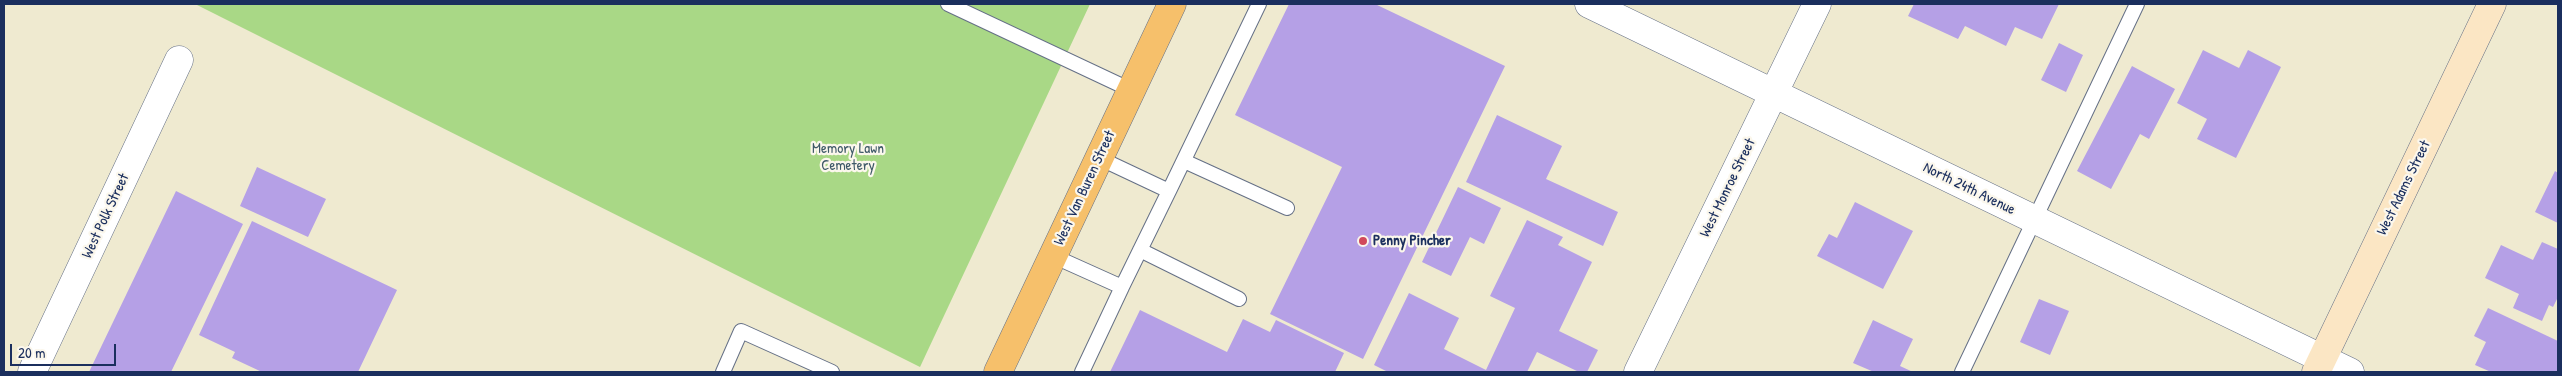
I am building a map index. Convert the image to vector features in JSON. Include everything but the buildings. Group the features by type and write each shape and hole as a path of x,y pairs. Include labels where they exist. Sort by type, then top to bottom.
{"main road":[{"name":"West Van Buren Street","path":"998,372 1172,4"}],"street":[{"name":"North 24th Avenue","path":"1589,4 2034,220 2320,366 2350,372"},
{"name":"West Monroe Street","path":"1638,372 1817,4"},
{"name":"West Adams Street","path":"2320,366 2492,4"},
{"name":"West Polk Street","path":"32,372 179,60"}],"lane":[{"path":"948,4 1131,90"},
{"path":"1082,372 1259,4"},
{"path":"1962,372 2137,4"},
{"path":"1099,158 1169,192"},
{"path":"1184,161 1287,208"},
{"path":"1140,250 1239,298"},
{"path":"1053,256 1122,287"},
{"path":"723,372 741,331 832,372"}],"green space":[{"name":"Memory Lawn Cemetery","path":"195,4 1090,4 920,367"}],"place":[{"name":"Penny Pincher","path":"1363,241"}]}
